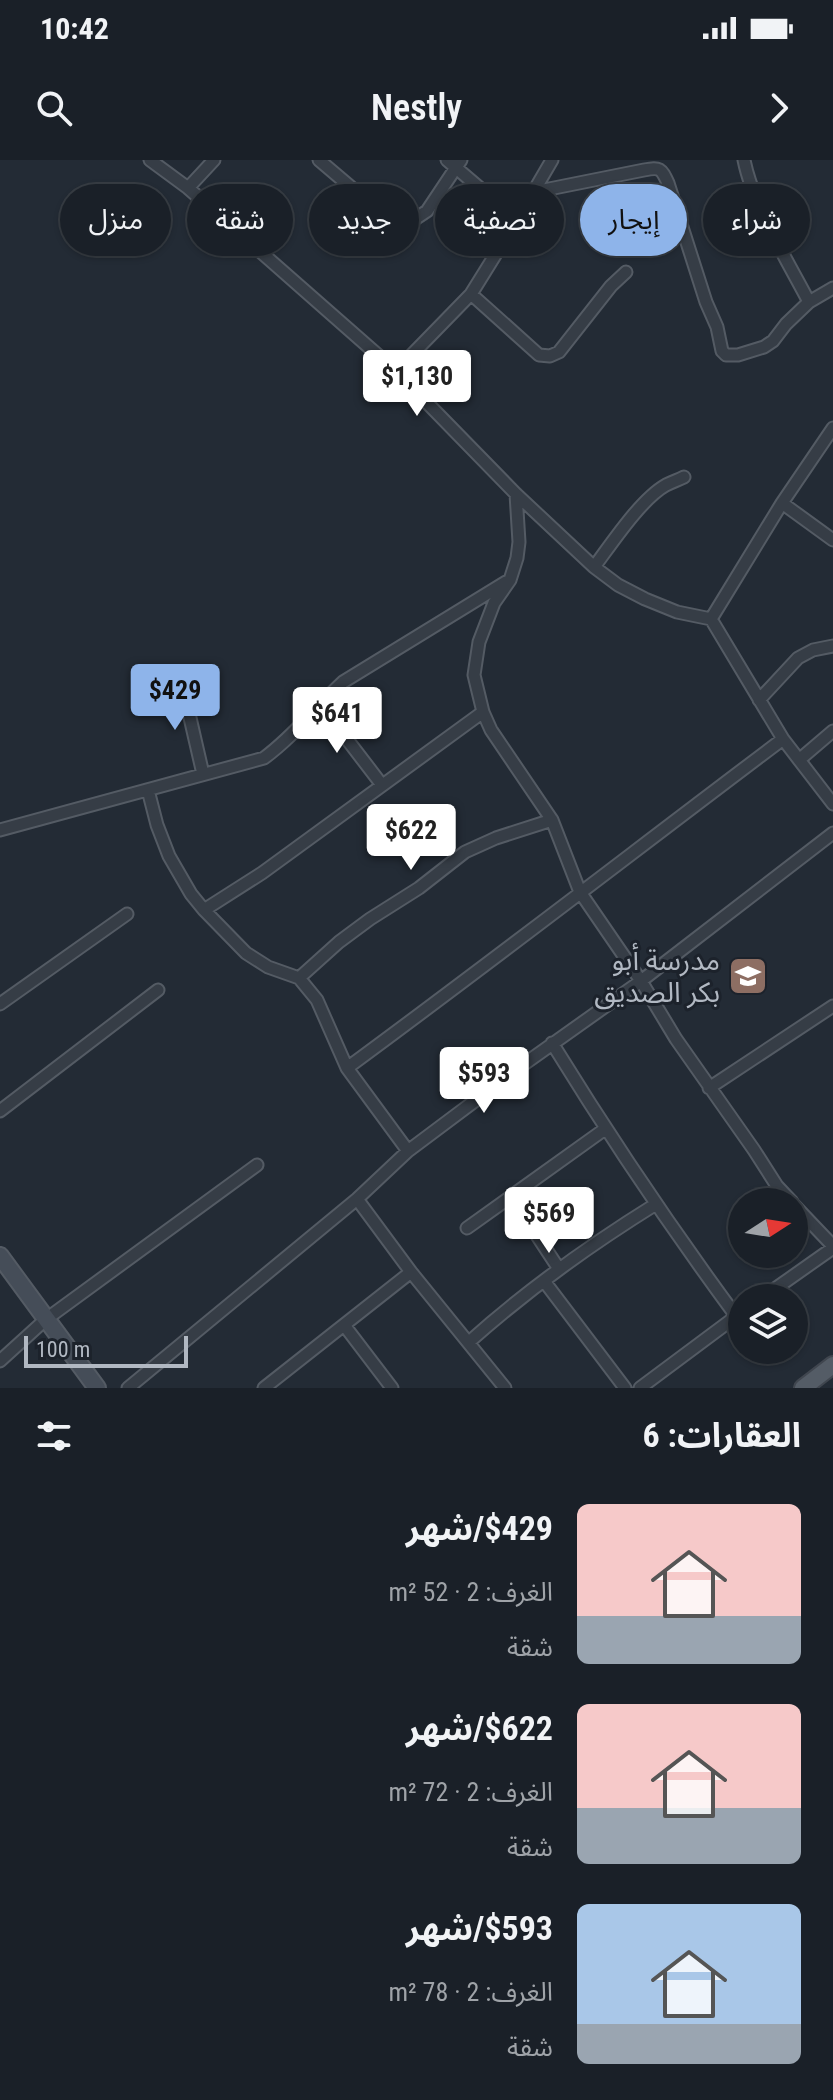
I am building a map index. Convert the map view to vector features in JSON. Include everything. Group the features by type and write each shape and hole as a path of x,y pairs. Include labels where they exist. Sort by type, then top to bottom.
{"main road":[{"path":"803,1388 833,1365"}],"street":[{"path":"150,160 187,187"},
{"path":"192,184 214,160"},
{"path":"319,160 386,217 401,223 427,211 454,162 478,184"},
{"path":"538,184 552,160"},
{"path":"744,160 747,175 773,233 809,302"},
{"path":"564,186 657,168 662,171 717,327 722,351 726,355 738,355 764,347 809,302 833,288"},
{"path":"265,256 396,371 516,494 594,567 618,585 645,599 677,612 711,619 783,739 833,804"},
{"path":"396,371 471,294 495,256"},
{"path":"471,294 539,355 550,356 559,352 611,286 626,272"},
{"path":"711,619 782,503 832,432"},
{"path":"594,567 652,496 665,485 684,477"},
{"path":"516,494 517,558 510,580 494,603 479,642 474,675 483,712 491,730 552,820 580,892 779,1188"},
{"path":"782,503 833,540"},
{"path":"0,830 264,758 296,731 343,682 510,580"},
{"path":"759,700 798,658 813,650 833,646"},
{"path":"182,683 203,774"},
{"path":"320,704 382,785"},
{"path":"204,910 262,873 483,712"},
{"path":"799,760 833,731"},
{"path":"347,1068 508,950 783,739"},
{"path":"148,790 169,856 191,894 246,953 268,967 299,978 317,1000 347,1068 408,1151"},
{"path":"299,978 339,942 419,888 465,852 496,838 552,820"},
{"path":"128,1388 357,1199 408,1151 641,981 833,833"},
{"path":"0,1004 127,914"},
{"path":"0,1111 158,990"},
{"path":"709,1088 833,1006"},
{"path":"552,1043 656,1204 728,1299"},
{"path":"467,1228 605,1129"},
{"path":"0,1361 45,1320 257,1165"},
{"path":"511,1196 559,1269"},
{"path":"357,1199 411,1272 505,1388"},
{"path":"469,1342 507,1308 559,1269 656,1204"},
{"path":"781,1284 833,1247 808,1220"},
{"path":"0,1256 97,1388"},
{"path":"264,1388 411,1272"},
{"path":"544,1281 625,1388"},
{"path":"640,1388 728,1322"},
{"path":"344,1325 392,1388"}],"place":[{"name":"مدرسة أبو بكر الصديق","path":"748,976"}]}
